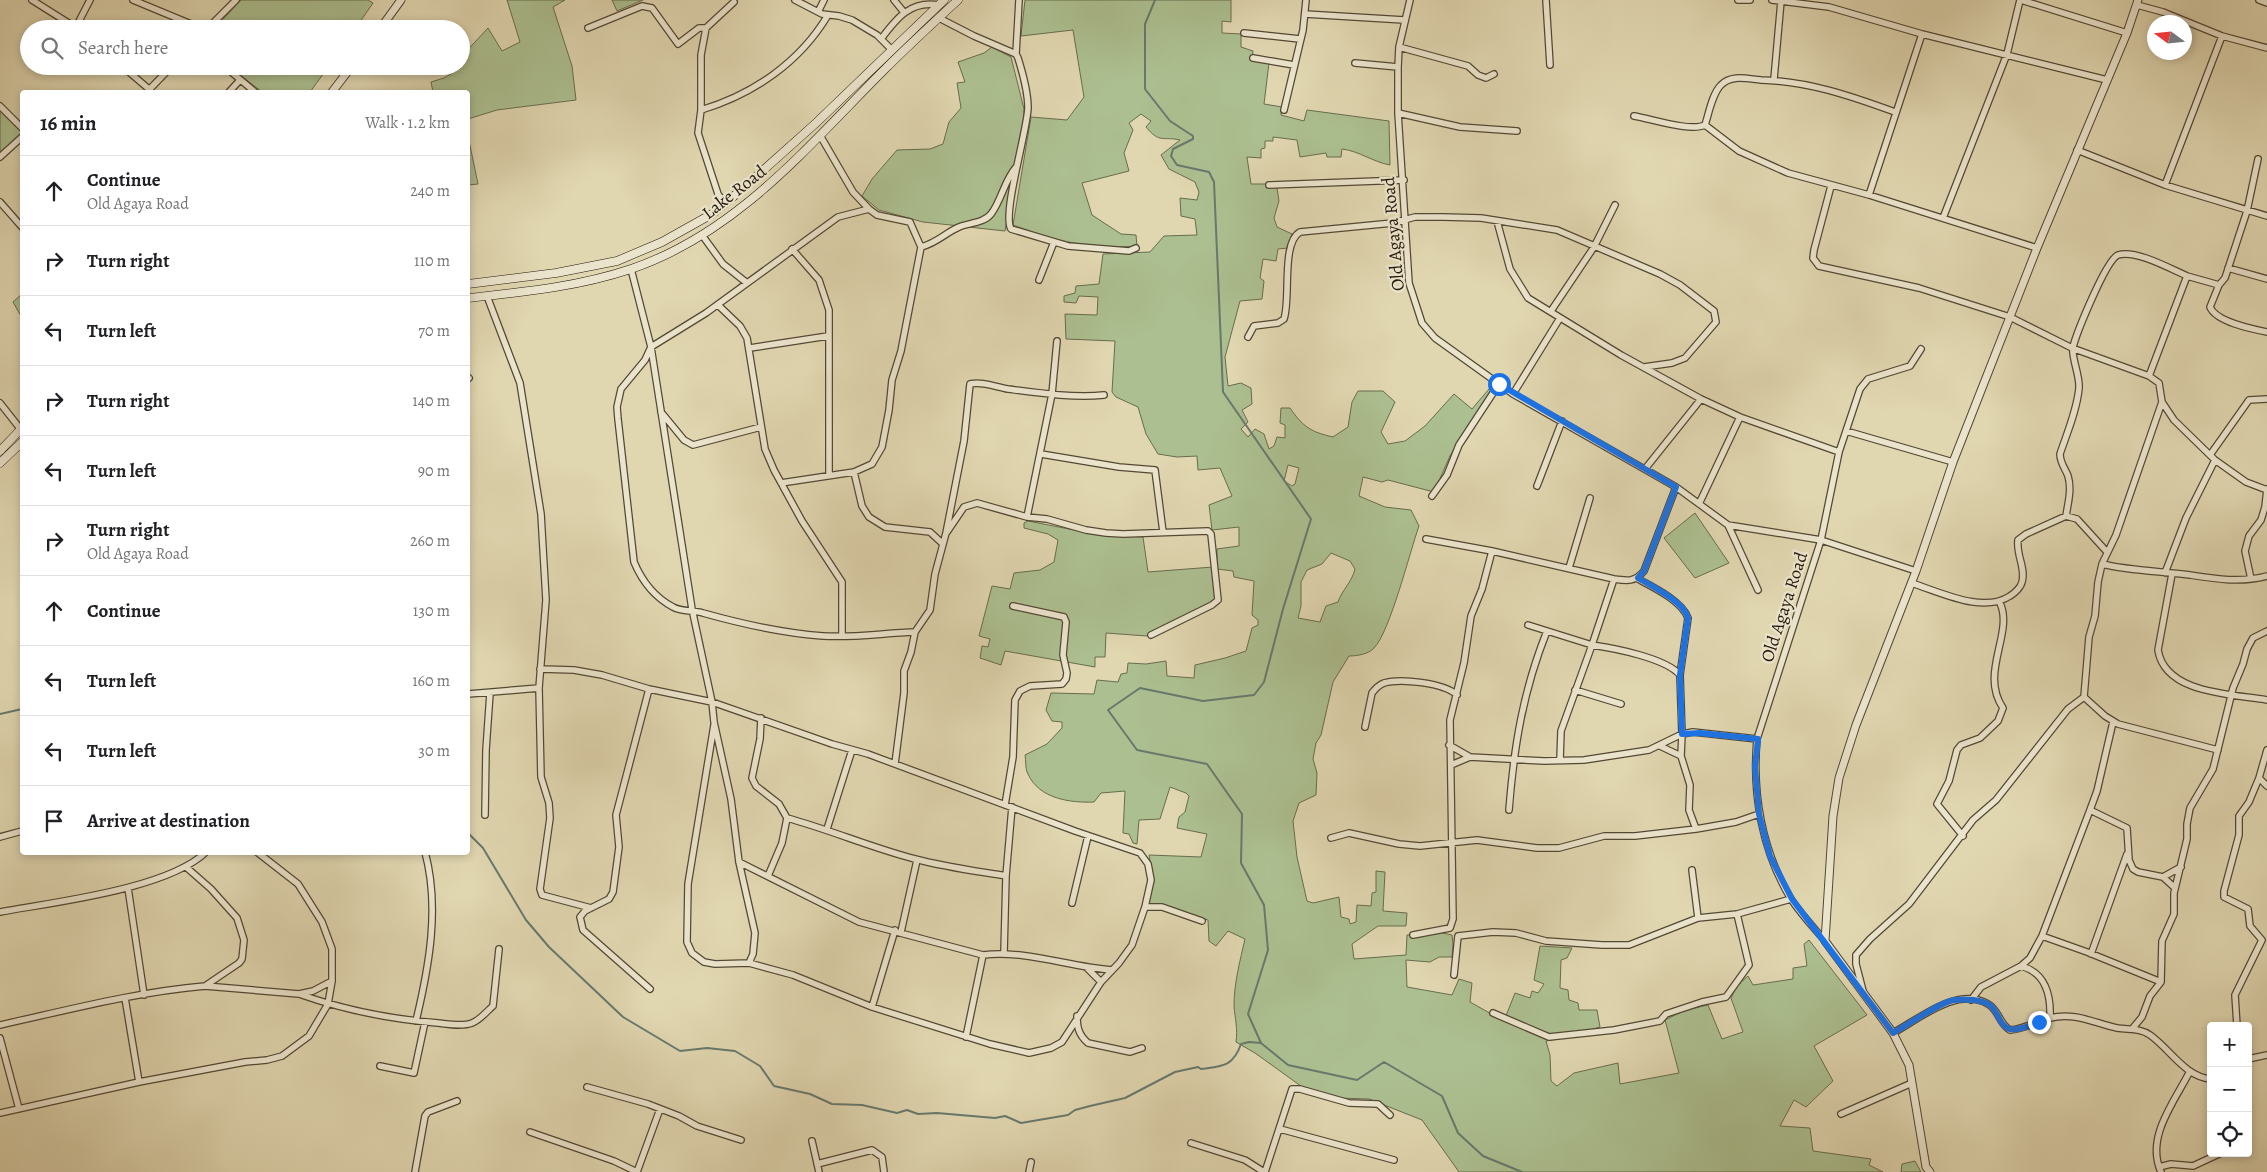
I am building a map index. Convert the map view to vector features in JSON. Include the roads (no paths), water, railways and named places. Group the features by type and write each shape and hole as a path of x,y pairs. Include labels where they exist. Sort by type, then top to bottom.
{"main road":[{"name":"Lake Road","path":"470,298 558,288 631,268 655,259 702,234 733,215 821,137 884,70 958,0"},
{"name":"Lake Road","path":"470,284 556,273 617,261 662,242 712,214 816,123 942,3"},
{"path":"0,450 20,432"},
{"path":"0,463 20,444"}],"street":[{"path":"32,0 64,20"},
{"path":"81,20 90,0"},
{"path":"133,0 181,20"},
{"path":"216,20 236,0"},
{"path":"795,0 818,12 852,20 881,39 892,50"},
{"path":"818,12 824,0"},
{"path":"894,0 903,11"},
{"path":"881,39 903,11 911,4 921,0 942,3"},
{"path":"1019,0 1016,54 1024,80 1028,106 1011,202 1010,228 1054,242 1084,248 1129,252 1136,248"},
{"path":"1284,110 1305,14 1306,0"},
{"name":"Old Agaya Road","path":"1410,0 1399,47 1398,114 1404,180 1409,282 1422,323 1434,338 1513,394 1676,487 1728,525 1821,540 1758,739 1755,767 1759,814 1770,856 1792,899 1825,942"},
{"path":"1546,0 1550,66"},
{"path":"1738,0 1750,0"},
{"path":"1772,0 1829,8 1922,34 2107,80"},
{"path":"1942,218 2007,54 2021,0 2127,33"},
{"path":"2259,0 2267,3"},
{"path":"386,20 398,1"},
{"path":"1774,79 1781,1"},
{"path":"724,204 718,194 698,133 701,110 701,55 706,28 734,2"},
{"path":"1930,1172 1926,1167 1909,1065 1893,1033 1825,942 1833,816 1839,778 1856,725 1912,583 1953,462 2037,248 2127,33 2138,2 2222,36 2267,48"},
{"path":"588,28 642,6 652,8 678,44 699,28 706,28"},
{"path":"1305,14 1404,20"},
{"path":"701,110 724,102 758,86 786,65 809,43 828,15"},
{"path":"939,18 968,34 1016,54"},
{"path":"1244,33 1300,39"},
{"path":"1869,195 1922,34"},
{"path":"2165,185 2222,36"},
{"path":"1399,47 1468,66 1482,77 1490,77 1494,74"},
{"path":"1253,58 1294,65"},
{"path":"1355,64 1398,67"},
{"path":"132,75 148,90"},
{"path":"150,90 164,75"},
{"path":"234,75 252,90"},
{"path":"334,90 345,75"},
{"path":"1634,116 1686,128 1699,128 1705,125 1721,85 1729,80 1745,78 1774,79 1838,92 1895,112"},
{"path":"231,90 240,80"},
{"path":"0,106 20,126"},
{"path":"1398,114 1460,127 1517,131"},
{"path":"1705,125 1739,151 1788,172 1831,186 1869,195 2037,248"},
{"path":"781,483 854,472 872,464 882,447 890,410 892,380 901,351 921,247 910,222 877,215 869,210 853,192 821,137"},
{"path":"0,157 20,139"},
{"path":"2077,150 2165,185 2267,216"},
{"path":"2258,159 2247,211 2225,278 2219,285 2210,307 2212,312 2233,323 2267,332"},
{"path":"921,247 933,244 960,227 988,218 995,208 1008,177 1018,164"},
{"path":"1269,185 1404,180"},
{"path":"1831,186 1814,250 1813,258 1819,266 1919,288 2010,317 2072,348 2149,376 2159,383 2162,402 2174,420 2215,460 2246,482 2267,489 2261,520 2249,536 2245,551 2251,578"},
{"path":"0,202 20,225"},
{"path":"1551,311 1594,246 1615,205"},
{"path":"869,210 838,217 718,305 651,347 645,360 620,389 617,407 634,562 640,576 651,591 664,602 676,609 692,610 748,625 823,636 914,632"},
{"path":"1248,337 1254,326 1281,322 1284,319 1290,249 1296,234 1306,230 1392,223 1415,217 1462,217 1557,230 1660,274 1680,285 1714,312 1716,322 1685,358 1672,364 1644,367"},
{"path":"1497,221 1510,269 1517,284 1528,298 1701,399 1740,417 1839,452"},
{"path":"702,234 723,264 747,283"},
{"path":"1039,280 1054,242"},
{"path":"792,249 811,269 823,288 829,310 828,475"},
{"path":"2066,516 2070,488 2068,476 2060,462 2060,454 2079,388 2078,373 2072,348 2096,288 2109,263 2116,256 2124,254 2136,256 2187,276 2219,285"},
{"path":"631,268 651,347 692,610 731,799 739,862 755,933 753,954 749,963"},
{"path":"2228,268 2267,279"},
{"path":"2149,376 2187,276"},
{"path":"487,296 520,383 541,514 546,600 539,688 541,777 549,803 550,818 540,889 542,895 591,908"},
{"path":"718,305 740,326 748,338 765,449 802,521 842,582 842,635"},
{"path":"1513,394 1560,318"},
{"path":"750,348 828,336"},
{"path":"1027,517 1052,394 1057,341"},
{"path":"1916,571 1821,540 1839,452 1860,389 1868,379 1910,366 1921,349"},
{"path":"895,764 904,693 904,671 911,652 914,632 930,610 964,441 970,384 977,382 1009,389 1052,394 1104,395"},
{"path":"1432,496 1447,475 1460,445 1499,384"},
{"path":"2210,455 2250,400 2267,398"},
{"path":"1645,469 1701,399"},
{"path":"1863,992 1856,964 1856,955 1870,939 1909,904 1963,836 1977,815 1996,800 2068,709 2084,697 2089,637 2095,616 2097,588 2102,564 2121,520 2162,402"},
{"path":"0,403 20,428"},
{"path":"661,411 684,440 693,445 761,427"},
{"path":"1700,504 1740,417"},
{"path":"1537,486 1562,421"},
{"path":"1846,431 1953,462"},
{"path":"1041,454 1119,467 1155,470 1163,532"},
{"path":"2165,573 2186,518 2215,460"},
{"path":"854,472 862,506 868,517 885,527 930,532 943,544"},
{"path":"1426,539 1492,551 1614,579 1632,581 1638,578 1644,571 1676,487"},
{"path":"1569,568 1590,498"},
{"path":"946,533 958,515 971,503 995,507 1027,517 1047,519 1086,530 1106,533 1208,530 1211,534 1219,593 1218,600 1212,605 1151,634"},
{"path":"1912,583 1983,604 2000,603 2014,594 2022,583 2023,570 2019,557 2018,540 2026,534 2066,516 2077,519 2107,552"},
{"path":"1728,525 1758,590"},
{"path":"1450,928 1454,907 1451,841 1450,720 1457,695 1471,616 1485,579 1492,551"},
{"path":"2102,564 2126,570 2217,579 2267,576"},
{"path":"2172,574 2158,650 2159,658 2170,674 2189,686 2267,700"},
{"path":"1638,578 1669,596 1688,618 1680,675 1681,756 1690,785 1689,810 1696,829"},
{"path":"1560,760 1561,731 1614,579"},
{"path":"1963,836 1937,804 1949,781 1957,750 1961,745 1980,738 1998,721 2002,712 2003,708 1997,700 1994,691 1996,659 2004,620 2004,612 2000,603"},
{"path":"1004,805 1013,757 1016,700 1020,691 1030,686 1062,684 1066,679 1067,673 1063,655 1066,622 1064,617 1013,606"},
{"path":"1528,625 1592,645 1653,660 1675,669 1680,675"},
{"path":"1509,810 1513,758 1519,720 1534,664 1547,631"},
{"path":"2132,1029 2142,1017 2150,996 2161,982 2162,941 2174,914 2175,888 2187,839 2186,824 2190,808 2213,769 2231,695 2253,638 2267,631"},
{"path":"540,669 591,673 649,689 712,702 895,764 1088,836 1140,853 1148,864 1151,880 1145,907 1132,945 1101,982 1077,1016 1062,1042 1051,1048 1029,1053 966,1037 872,1007 793,975 749,963 715,964 704,962 692,954 687,942 688,884 714,722"},
{"path":"1366,727 1372,693 1384,683 1413,682 1441,686 1449,688 1457,695"},
{"path":"470,694 539,688"},
{"path":"649,689 616,815 618,847 613,892 609,899 591,908 580,917 582,930 650,989"},
{"path":"1576,690 1621,704"},
{"path":"485,815 486,750 490,692"},
{"path":"2084,697 2113,722 2218,750"},
{"path":"761,718 761,734 752,778 756,786 779,804 787,818 782,842 768,876"},
{"path":"1971,1000 1981,987 2021,966 2030,958 2042,936 2097,791 2113,722"},
{"path":"1451,765 1470,757 1544,761 1595,759 1649,750 1682,734 1700,733 1758,739"},
{"path":"1449,746 1470,757"},
{"path":"1660,746 1681,756"},
{"path":"827,829 852,750"},
{"path":"2237,1022 2235,995 2262,940 2250,926 2248,909 2224,897 2224,891 2239,835 2239,816 2249,802 2259,778 2267,750"},
{"path":"2259,778 2267,786"},
{"path":"1004,953 1006,876 1012,807"},
{"path":"2090,810 2127,828 2129,860 2133,869 2138,872 2163,877 2175,888"},
{"path":"1331,838 1349,832 1399,844 1420,846 1451,841 1488,840 1537,848 1559,848 1604,836 1635,836 1696,829 1736,822 1759,814"},
{"path":"787,818 827,829 861,844 917,860 1006,876"},
{"path":"0,837 20,832"},
{"path":"1072,903 1088,836"},
{"path":"2092,954 2128,852"},
{"path":"0,912 128,888 186,867 202,855"},
{"path":"0,1113 140,1082 282,1056 309,1036 328,1004 332,981 332,949 322,922 298,884 261,855"},
{"path":"416,1021 425,980 431,933 431,874 426,855"},
{"path":"872,1007 898,931 917,860"},
{"path":"739,862 860,922 983,955 1004,953 1053,960 1086,968 1112,970"},
{"path":"186,867 234,913 244,940 242,959 239,963 205,986"},
{"path":"2163,877 2181,867"},
{"path":"1692,870 1698,918"},
{"path":"128,888 144,995"},
{"path":"1458,936 1493,932 1516,933 1546,941 1602,945 1629,944 1698,918 1737,914 1792,899"},
{"path":"1145,907 1162,907 1202,920"},
{"path":"1493,1013 1549,1038 1614,1030 1660,1021 1666,1014 1702,1002 1726,997 1750,965 1737,914"},
{"path":"1413,935 1450,928"},
{"path":"1450,928 1458,936"},
{"path":"1454,975 1458,936"},
{"path":"2042,936 2161,982"},
{"path":"0,1025 125,998 205,986 299,994 328,1004 416,1021 459,1025 471,1023 483,1016 492,1006 499,950"},
{"path":"966,1037 983,955"},
{"path":"2021,966 2031,972 2048,989 2050,1018"},
{"path":"1086,968 1101,982"},
{"path":"299,994 313,991 332,981"},
{"path":"125,998 140,1082"},
{"path":"1893,1033 1946,1003 1971,1000 1986,1002 1992,1006 2001,1021 2010,1030 2020,1029 2050,1018 2067,1016 2084,1018 2116,1028 2132,1029 2150,1035 2190,1071 2200,1077 2207,1078"},
{"path":"1077,1016 1077,1028 1088,1043 1130,1052 1142,1048"},
{"path":"380,1066 414,1073 425,1022"},
{"path":"0,1038 19,1109"},
{"path":"2252,1058 2267,1055"},
{"path":"2190,1071 2160,1126 2157,1161 2160,1170 2177,1164 2193,1166 2212,1157"},
{"path":"1841,1114 1912,1083"},
{"path":"587,1087 660,1109 698,1126 741,1140"},
{"path":"1191,1143 1245,1160 1264,1172 1280,1129 1290,1092 1295,1088 1349,1103 1378,1104 1390,1115"},
{"path":"415,1172 425,1116 428,1112 457,1101"},
{"path":"530,1132 614,1161 637,1172 660,1109"},
{"path":"1280,1129 1394,1160"},
{"path":"812,1141 819,1172"},
{"path":"817,1164 872,1150 882,1157 884,1172"},
{"path":"1028,1172 1031,1162"}],"waterway":[{"path":"1155,0 1145,24 1145,89 1170,121 1193,136 1193,139 1173,149 1171,156 1177,165 1209,172 1214,182 1223,392 1311,519 1283,609 1264,682 1254,695 1203,701 1140,688 1108,710 1137,750 1207,764 1242,814 1241,863 1264,905 1268,950 1248,1014 1261,1043 1288,1065 1357,1080 1384,1062 1442,1096 1458,1133 1483,1156 1522,1172"},
{"path":"0,714 20,709"},
{"path":"470,835 483,848 526,920 549,947 623,1017 680,1051 707,1048 735,1051 760,1066 774,1086 810,1094 832,1104 862,1105 897,1113 907,1110 918,1114 937,1113 995,1118 1005,1116 1021,1123 1068,1115 1075,1110 1125,1098 1175,1072 1226,1064 1238,1052 1241,1044 1249,1042 1261,1043"}]}
